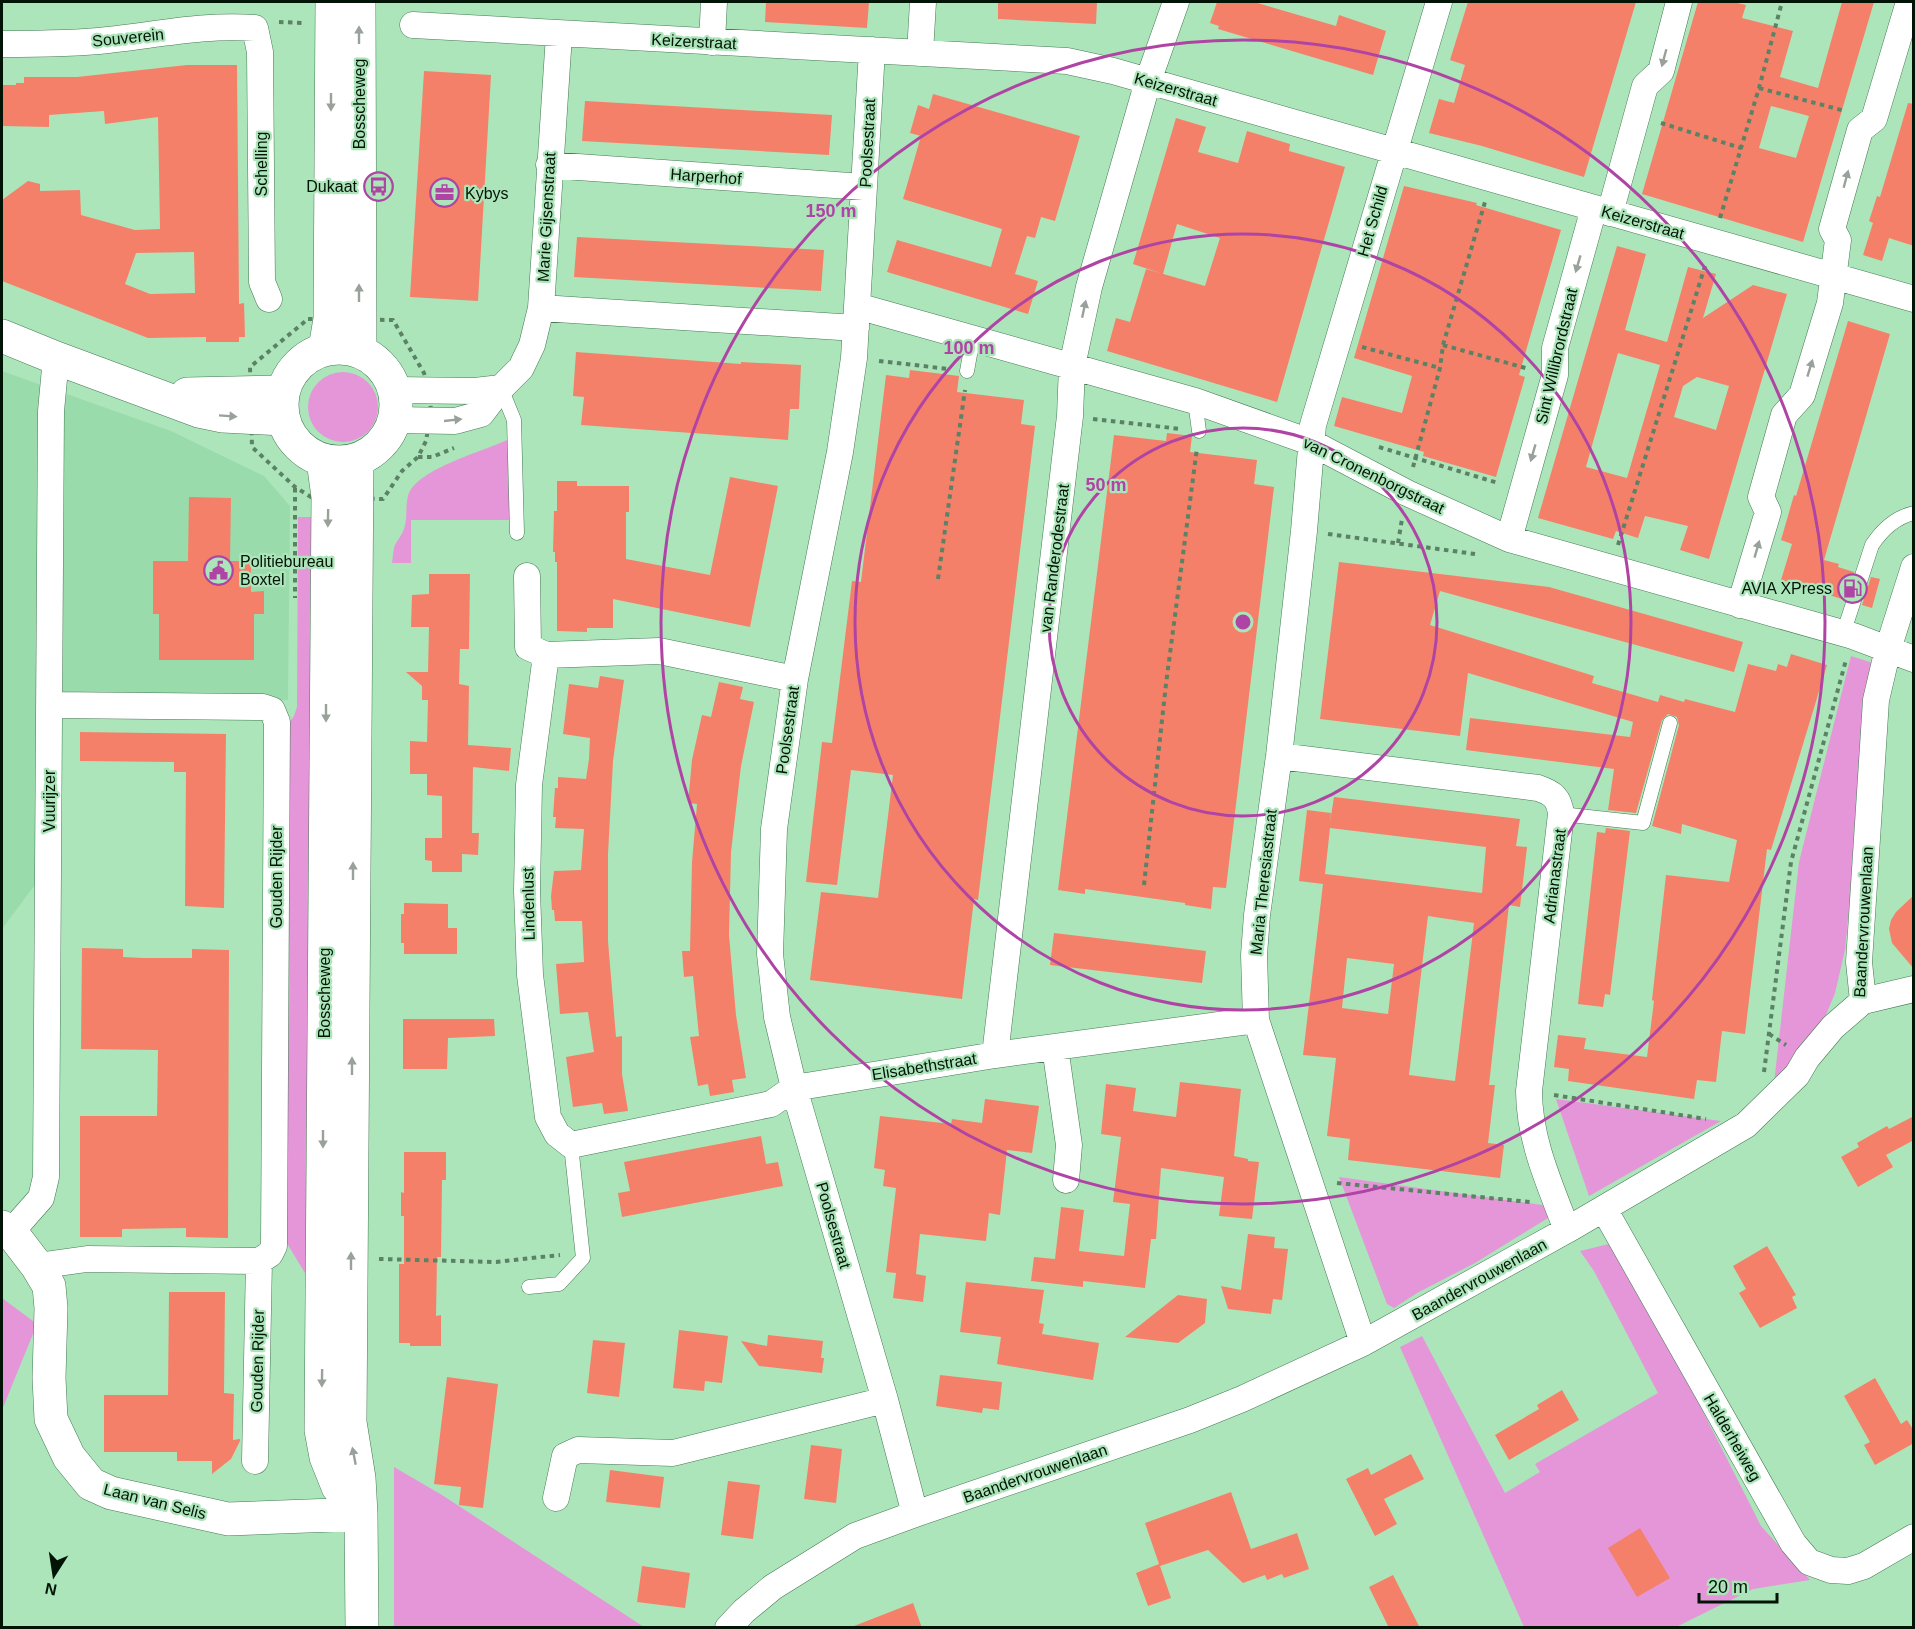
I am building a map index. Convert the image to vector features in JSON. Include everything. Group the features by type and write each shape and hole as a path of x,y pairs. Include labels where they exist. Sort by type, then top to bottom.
{"main road":[{"name":"Bosscheweg","path":"332,2 343,335"},
{"name":"Bosscheweg","path":"343,335 359,2"},
{"path":"2,336 152,394 200,411 223,416 267,405 293,369 303,360 343,335 375,360 387,373 395,405 390,433 381,444 357,460 340,463 323,460 307,452 293,441 267,405"},
{"name":"Bosscheweg","path":"323,460 342,497"},
{"name":"Bosscheweg","path":"357,460 342,497 321,1430 326,1456 338,1487 362,1514"},
{"name":"Laan van Selis","path":"6,1230 37,1266 49,1286 51,1419 69,1457 91,1484 111,1494 228,1519 362,1514"},
{"path":"362,1514 362,1628"}],"street":[{"path":"712,42 714,2"},
{"path":"920,53 923,2"},
{"name":"van Randerodestraat","path":"995,1054 1070,416 1072,366 1089,286 1148,81 1176,2"},
{"name":"Het Schild","path":"1310,442 1337,340 1439,2"},
{"name":"Sint Willibrordstraat","path":"1509,539 1555,375 1555,348 1645,86 1661,70 1679,2"},
{"path":"1740,605 1768,512 1761,497 1784,415 1802,395 1830,303 1838,240 1832,229 1860,130 1874,119 1909,2"},
{"name":"Keizerstraat","path":"413,25 559,35 1067,61 1113,71 1914,299"},
{"name":"Souverein","path":"2,44 49,44 104,40 229,26 255,28"},
{"name":"Schelling","path":"255,28 260,52 262,282 269,298"},
{"name":"Marie Gijsenstraat","path":"395,405 430,421 455,421 481,414 501,388 521,368 532,345 541,308 559,35"},
{"name":"Poolsestraat","path":"872,51 854,358 840,452 795,679 774,829 770,954 777,1017 794,1088 885,1400 915,1514"},
{"name":"Harperhof","path":"549,165 864,188"},
{"path":"541,308 857,317"},
{"name":"van Cronenborgstraat","path":"857,317 973,338 1195,401 1310,442 1407,493 1509,539 1848,635 1888,649"},
{"name":"Vuurijzer","path":"6,1230 41,1198 46,1177 51,411 56,358"},
{"path":"395,405 429,391 501,388"},
{"name":"Maria Theresiastraat","path":"1310,442 1304,531 1279,756 1257,915 1254,955 1256,1020 1363,1343"},
{"name":"Baandervrouwenlaan","path":"728,1628 773,1587 855,1536 1190,1420 1242,1399 1363,1343 1604,1209 1752,1120 1797,1075 1833,1027 1863,1001 1858,962 1876,700 1888,649 1914,567"},
{"path":"527,576 528,647 546,655 659,651 795,679"},
{"path":"1888,649 1914,659"},
{"name":"Lindenlust","path":"546,655 528,794 527,891 530,975 548,1117 557,1134 571,1144"},
{"name":"Gouden Rijder","path":"50,705 263,707 272,710 277,722 274,1246 270,1254 259,1261 255,1461"},
{"name":"Adrianastraat","path":"1279,756 1538,788 1552,793 1559,803 1561,814 1529,1091 1529,1110 1534,1138 1545,1173 1567,1230"},
{"path":"1863,1001 1914,988"},
{"name":"Elisabethstraat","path":"794,1088 995,1054 1256,1020"},
{"path":"1055,1047 1069,1145 1066,1180"},
{"path":"571,1144 771,1104 794,1088"},
{"name":"Halderheiweg","path":"1604,1209 1793,1543 1809,1562 1831,1570 1848,1571 1864,1566 1914,1537"},
{"path":"37,1266 87,1259 259,1261"},
{"path":"556,1498 565,1456 578,1450 673,1453 885,1400"}],"lane":[{"path":"967,371 973,338"},
{"path":"501,388 514,420 517,533"},
{"path":"1195,401 1199,431"},
{"path":"1848,635 1872,545 1880,533 1895,521 1914,513"},
{"path":"1561,814 1643,823 1670,723"},
{"path":"529,1287 560,1284 583,1258 571,1144"}],"path":[{"path":"1610,568 1713,242 1782,2"},
{"path":"1759,88 1874,119"},
{"path":"1636,115 1741,148"},
{"path":"1407,493 1440,368 1443,345 1492,179"},
{"path":"308,319 343,335 393,320 424,373 429,391 430,421 426,441 418,457 402,471 382,499 311,497 295,488 252,447 267,405 250,368 308,319"},
{"path":"1337,340 1440,368"},
{"path":"1443,345 1555,375"},
{"path":"854,358 967,371 938,579"},
{"path":"1070,416 1199,431 1166,684 1144,885"},
{"path":"1369,444 1522,490"},
{"path":"295,488 295,607"},
{"path":"1304,531 1481,554"},
{"path":"1529,1091 1752,1120 1791,861 1848,635"},
{"path":"1310,1180 1558,1205"},
{"path":"372,1259 496,1262 564,1254 580,1263"}],"shaded area":[{"path":"2,371 171,431 264,476 290,506 288,700 40,700 40,878 2,929"},
{"path":"343,372 356,375 368,382 375,394 378,407 375,420 368,432 356,439 343,442 330,439 318,432 311,420 308,407 311,394 318,382 330,375"},
{"path":"511,438 511,520 411,520 411,563 392,563 395,545 405,525 408,496 414,486 424,477 454,461"},
{"path":"298,517 322,517 308,1278 285,1240 287,725 297,707"},
{"path":"1851,656 1873,663 1845,950 1835,993 1812,1049 1773,1092 1799,862"},
{"path":"1556,1099 1721,1121 1589,1196"},
{"path":"1339,1177 1550,1206 1548,1218 1475,1263 1417,1293 1394,1308 1387,1304"},
{"path":"1613,1243 1687,1380 1761,1526 1810,1580 1753,1589 1676,1627 1524,1627 1400,1347 1422,1336 1505,1493 1540,1472 1535,1464 1658,1393 1594,1271 1580,1251"},
{"path":"2,1298 37,1324 2,1410"},
{"path":"394,1467 442,1495 644,1627 394,1627"}],"building":[{"path":"766,2 869,2 867,28 765,22"},
{"path":"998,2 1097,2 1096,24 998,19"},
{"path":"1217,2 1254,2 1336,26 1339,15 1386,31 1373,75 1218,29 1219,26 1210,23"},
{"path":"1468,2 1636,2 1584,177 1482,146 1429,133 1439,99 1454,103 1465,65 1450,60"},
{"path":"1698,2 1733,2 1746,5 1742,18 1793,31 1780,77 1818,88 1842,2 1874,2 1803,242 1642,194","holes":["1771,106 1809,116 1796,158 1759,148"]},
{"path":"187,65 237,65 239,304 244,303 245,337 239,337 239,342 206,342 206,337 148,338 2,281 2,200 28,181 40,184 40,191 80,190 81,215 135,230 160,229 158,117 105,124 104,111 49,115 49,127 2,126 2,85 24,83 24,77 77,77","holes":["194,252 195,293 150,294 125,284 136,253"]},
{"path":"424,71 491,75 478,301 410,297"},
{"path":"933,94 1080,136 1055,221 1041,217 1035,238 1027,236 1015,274 1038,281 1028,314 887,272 897,240 991,267 1002,229 903,199 921,136 910,133 918,105 929,109"},
{"path":"585,101 832,115 829,155 582,141"},
{"path":"1908,103 1914,104 1914,246 1889,238 1882,261 1863,255 1873,223 1869,221 1877,196 1880,197"},
{"path":"1176,118 1206,127 1198,152 1238,163 1247,131 1290,144 1289,151 1345,167 1277,402 1107,351 1116,318 1130,322 1146,269 1161,273 1133,264","holes":["1177,224 1220,238 1205,286 1163,274"]},
{"path":"1404,186 1477,203 1476,205 1561,230 1519,375 1525,377 1496,477 1423,456 1424,452 1334,426 1342,397 1402,413 1412,376 1354,358"},
{"path":"577,237 824,250 821,291 574,277"},
{"path":"1617,246 1646,254 1625,330 1667,342 1688,267 1716,274 1703,318 1753,285 1787,294 1709,559 1680,550 1688,526 1645,516 1638,538 1616,531 1613,539 1538,518","holes":["1618,353 1660,365 1627,478 1586,467","1697,377 1729,386 1716,430 1674,417 1683,386"]},
{"path":"1848,321 1890,334 1824,560 1839,564 1838,567 1854,572 1845,600 1781,580 1792,544 1781,540"},
{"path":"576,352 741,364 741,362 801,365 799,409 790,409 788,440 581,425 584,397 573,396"},
{"path":"910,370 959,376 957,392 1024,400 1021,424 1035,426 978,900 974,899 962,999 810,980 821,892 878,898 893,775 851,770 837,885 806,882 822,742 832,743 852,581 861,582 886,375 909,378"},
{"path":"1167,433 1192,436 1190,452 1257,460 1254,484 1274,487 1226,888 1213,887 1211,909 1185,905 1185,903 1085,889 1085,894 1058,890 1114,435 1166,441"},
{"path":"730,477 778,486 750,627 613,599 613,628 587,628 587,632 557,631 557,562 555,562 555,552 553,552 557,481 577,481 577,486 629,486 629,512 626,512 626,559 710,575"},
{"path":"189,497 231,498 230,561 251,561 251,592 264,591 264,614 254,614 254,660 159,660 159,614 153,614 153,561 188,561"},
{"path":"1339,562 1549,587 1743,642 1734,672 1440,591 1430,625 1594,676 1592,683 1658,702 1660,695 1735,712 1748,664 1776,671 1778,664 1787,667 1791,654 1827,665 1771,850 1767,849 1745,1034 1722,1031 1716,1082 1697,1080 1694,1099 1568,1081 1569,1069 1554,1067 1558,1035 1586,1038 1584,1049 1647,1057 1666,875 1729,882 1737,840 1682,824 1681,834 1652,826 1679,725 1677,717 1668,714 1662,720 1636,813 1608,810 1614,769 1466,750 1470,718 1630,737 1633,722 1502,683 1468,673 1460,736 1320,719"},
{"path":"429,574 470,574 469,649 460,649 459,684 469,686 468,745 511,748 509,771 473,767 472,833 479,833 478,855 462,854 462,872 432,872 432,861 425,860 425,838 442,838 442,796 427,795 427,774 410,774 410,741 427,742 428,700 422,700 422,686 406,672 428,672 429,627 411,627 412,595 429,594"},
{"path":"1871,577 1880,579 1872,608 1862,605"},
{"path":"600,676 624,680 613,761 608,854 608,941 616,1037 622,1036 622,1074 628,1111 604,1114 602,1103 573,1107 566,1057 594,1052 588,1012 560,1014 556,964 584,962 582,921 555,921 551,896 554,871 581,870 584,829 555,828 556,817 553,817 558,777 586,779 589,759 590,738 563,734 569,684 598,688"},
{"path":"719,682 743,687 740,699 754,702 741,766 731,852 729,935 736,1015 746,1078 732,1080 734,1092 710,1096 708,1084 698,1086 690,1037 699,1036 693,976 684,977 682,951 690,951 692,862 697,804 688,803 692,760 702,715 711,717"},
{"path":"80,732 226,734 224,908 185,906 186,772 174,772 174,762 80,761"},
{"path":"1334,797 1520,819 1516,846 1527,847 1524,873 1520,907 1509,905 1489,1085 1495,1085 1488,1143 1504,1145 1500,1178 1348,1160 1350,1139 1327,1136 1336,1058 1303,1055 1323,884 1299,881 1307,810 1331,813 1330,822","holes":["1330,828 1486,847 1482,893 1325,874","1428,916 1474,923 1455,1081 1409,1075","1347,958 1394,964 1388,1014 1342,1008"]},
{"path":"1606,828 1630,831 1610,995 1605,994 1603,1007 1578,1004 1597,832 1605,833"},
{"path":"1914,895 1914,969 1892,943 1889,929 1896,912"},
{"path":"404,903 448,904 448,928 457,928 457,954 404,954 404,943 401,943 401,914 404,914"},
{"path":"1054,933 1206,951 1202,983 1050,965"},
{"path":"82,948 123,949 123,957 143,958 192,958 192,949 229,950 228,1238 186,1237 186,1228 122,1229 122,1237 80,1237 80,1116 157,1116 158,1050 81,1049"},
{"path":"403,1019 494,1019 495,1036 448,1038 447,1069 403,1069"},
{"path":"1180,1082 1241,1089 1234,1156 1259,1162 1252,1219 1219,1216 1224,1177 1161,1168 1156,1239 1151,1239 1145,1288 1083,1281 1083,1287 1031,1281 1034,1257 1055,1259 1061,1207 1084,1210 1079,1251 1124,1256 1130,1204 1113,1202 1121,1137 1101,1134 1106,1084 1136,1088 1133,1111 1176,1117"},
{"path":"985,1099 1039,1106 1032,1153 1007,1150 1000,1215 989,1213 986,1241 920,1234 916,1274 926,1276 923,1302 893,1298 896,1273 886,1272 896,1188 883,1186 885,1170 874,1168 880,1116 951,1124 952,1119 982,1123"},
{"path":"1914,1116 1914,1140 1886,1155 1893,1167 1858,1187 1841,1157 1859,1147 1857,1143 1887,1126 1889,1129"},
{"path":"761,1136 766,1164 778,1162 783,1186 622,1217 618,1193 630,1191 624,1162"},
{"path":"404,1152 446,1152 446,1180 442,1180 441,1257 437,1257 436,1316 441,1315 441,1346 410,1346 410,1343 399,1343 399,1264 404,1264 404,1216 401,1216 401,1192 404,1193"},
{"path":"1248,1234 1275,1237 1274,1248 1288,1249 1282,1300 1273,1299 1271,1314 1228,1309 1221,1286 1241,1290"},
{"path":"1767,1246 1796,1295 1792,1297 1797,1308 1760,1328 1739,1293 1746,1289 1733,1266"},
{"path":"966,1282 1044,1290 1039,1323 1044,1324 1042,1334 1099,1343 1093,1380 997,1364 1001,1337 960,1332"},
{"path":"169,1292 225,1292 224,1393 234,1394 233,1440 240,1439 240,1441 231,1459 212,1474 212,1461 177,1461 177,1452 104,1452 104,1395 168,1395"},
{"path":"1178,1295 1207,1299 1205,1323 1178,1343 1125,1337"},
{"path":"679,1330 728,1336 722,1383 705,1381 704,1391 673,1388"},
{"path":"768,1335 823,1341 822,1373 759,1366 741,1341 767,1346"},
{"path":"593,1340 625,1343 619,1397 587,1393"},
{"path":"940,1375 1002,1382 999,1410 983,1408 982,1413 936,1406"},
{"path":"447,1377 498,1384 483,1508 459,1505 461,1487 434,1484"},
{"path":"1875,1378 1901,1424 1907,1420 1914,1431 1914,1443 1875,1465 1864,1445 1870,1442 1844,1396"},
{"path":"1562,1390 1579,1420 1509,1460 1495,1435 1539,1409 1537,1405"},
{"path":"811,1445 842,1449 836,1503 804,1499"},
{"path":"1411,1454 1424,1479 1384,1499 1397,1524 1375,1536 1346,1479 1368,1468 1371,1475"},
{"path":"610,1470 664,1477 660,1508 606,1502"},
{"path":"728,1481 760,1485 753,1539 721,1535"},
{"path":"1231,1492 1251,1549 1297,1533 1309,1569 1284,1578 1282,1574 1267,1580 1265,1575 1243,1583 1208,1550 1160,1566 1171,1598 1148,1606 1136,1573 1159,1564 1145,1523"},
{"path":"1640,1528 1670,1578 1637,1597 1608,1548"},
{"path":"642,1566 690,1573 685,1608 637,1602"},
{"path":"1393,1575 1420,1628 1389,1628 1369,1587"},
{"path":"913,1603 922,1628 855,1628 854,1626"}],"place":[{"name":"Dukaat","path":"378,186"},
{"name":"Kybys","path":"444,193"},
{"name":"Politiebureau Boxtel","path":"219,570"},
{"name":"AVIA XPress","path":"1853,588"}]}
